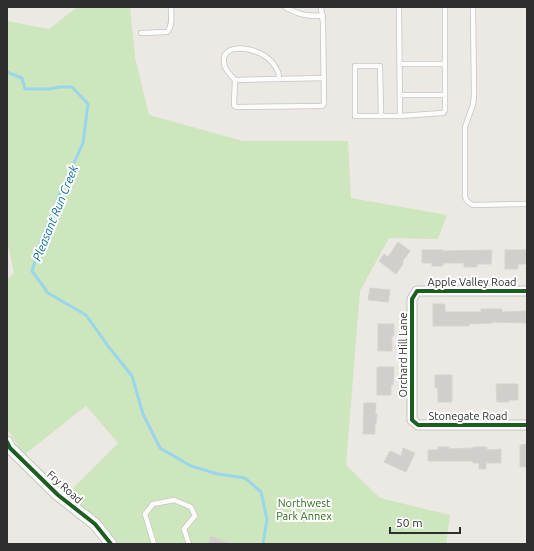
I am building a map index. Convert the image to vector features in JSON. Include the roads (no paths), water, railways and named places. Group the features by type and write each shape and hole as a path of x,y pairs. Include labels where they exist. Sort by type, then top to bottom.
{"street":[{"name":"Apple Valley Road","path":"417,291 527,291"},
{"name":"Orchard Hill Lane","path":"412,420 412,299 417,291"},
{"name":"Stonegate Road","path":"412,420 418,425 527,425"},
{"name":"Fry Road","path":"7,442 10,448 58,495 95,524 111,544"}],"lane":[{"path":"141,33 167,32 171,26 171,7"},
{"path":"285,7 306,16 322,16"},
{"path":"279,79 278,70 276,67 264,56 251,51 236,48 228,52 224,58 225,66 235,80 234,105 236,107 322,106 324,104 324,78 321,7"},
{"path":"399,7 400,116"},
{"path":"381,116 380,66 355,66 355,116 381,116 400,116 443,114 444,7"},
{"path":"473,7 474,96 473,105 465,127 466,201 473,205 527,204"},
{"path":"400,64 444,64"},
{"path":"235,80 324,78"},
{"path":"400,95 444,95"},
{"path":"154,544 145,514 153,504 174,500 191,507 195,516 184,529 188,544"}],"waterway":[{"name":"Pleasant Run Creek","path":"7,72 22,78 25,89 72,87 88,104 83,143 41,241 32,271 48,293 86,315 132,376 143,414 160,448 191,466 218,474 245,478 261,492 267,519 263,544"}],"park label":[{"name":"Northwest Park Annex","path":"304,509"}]}
